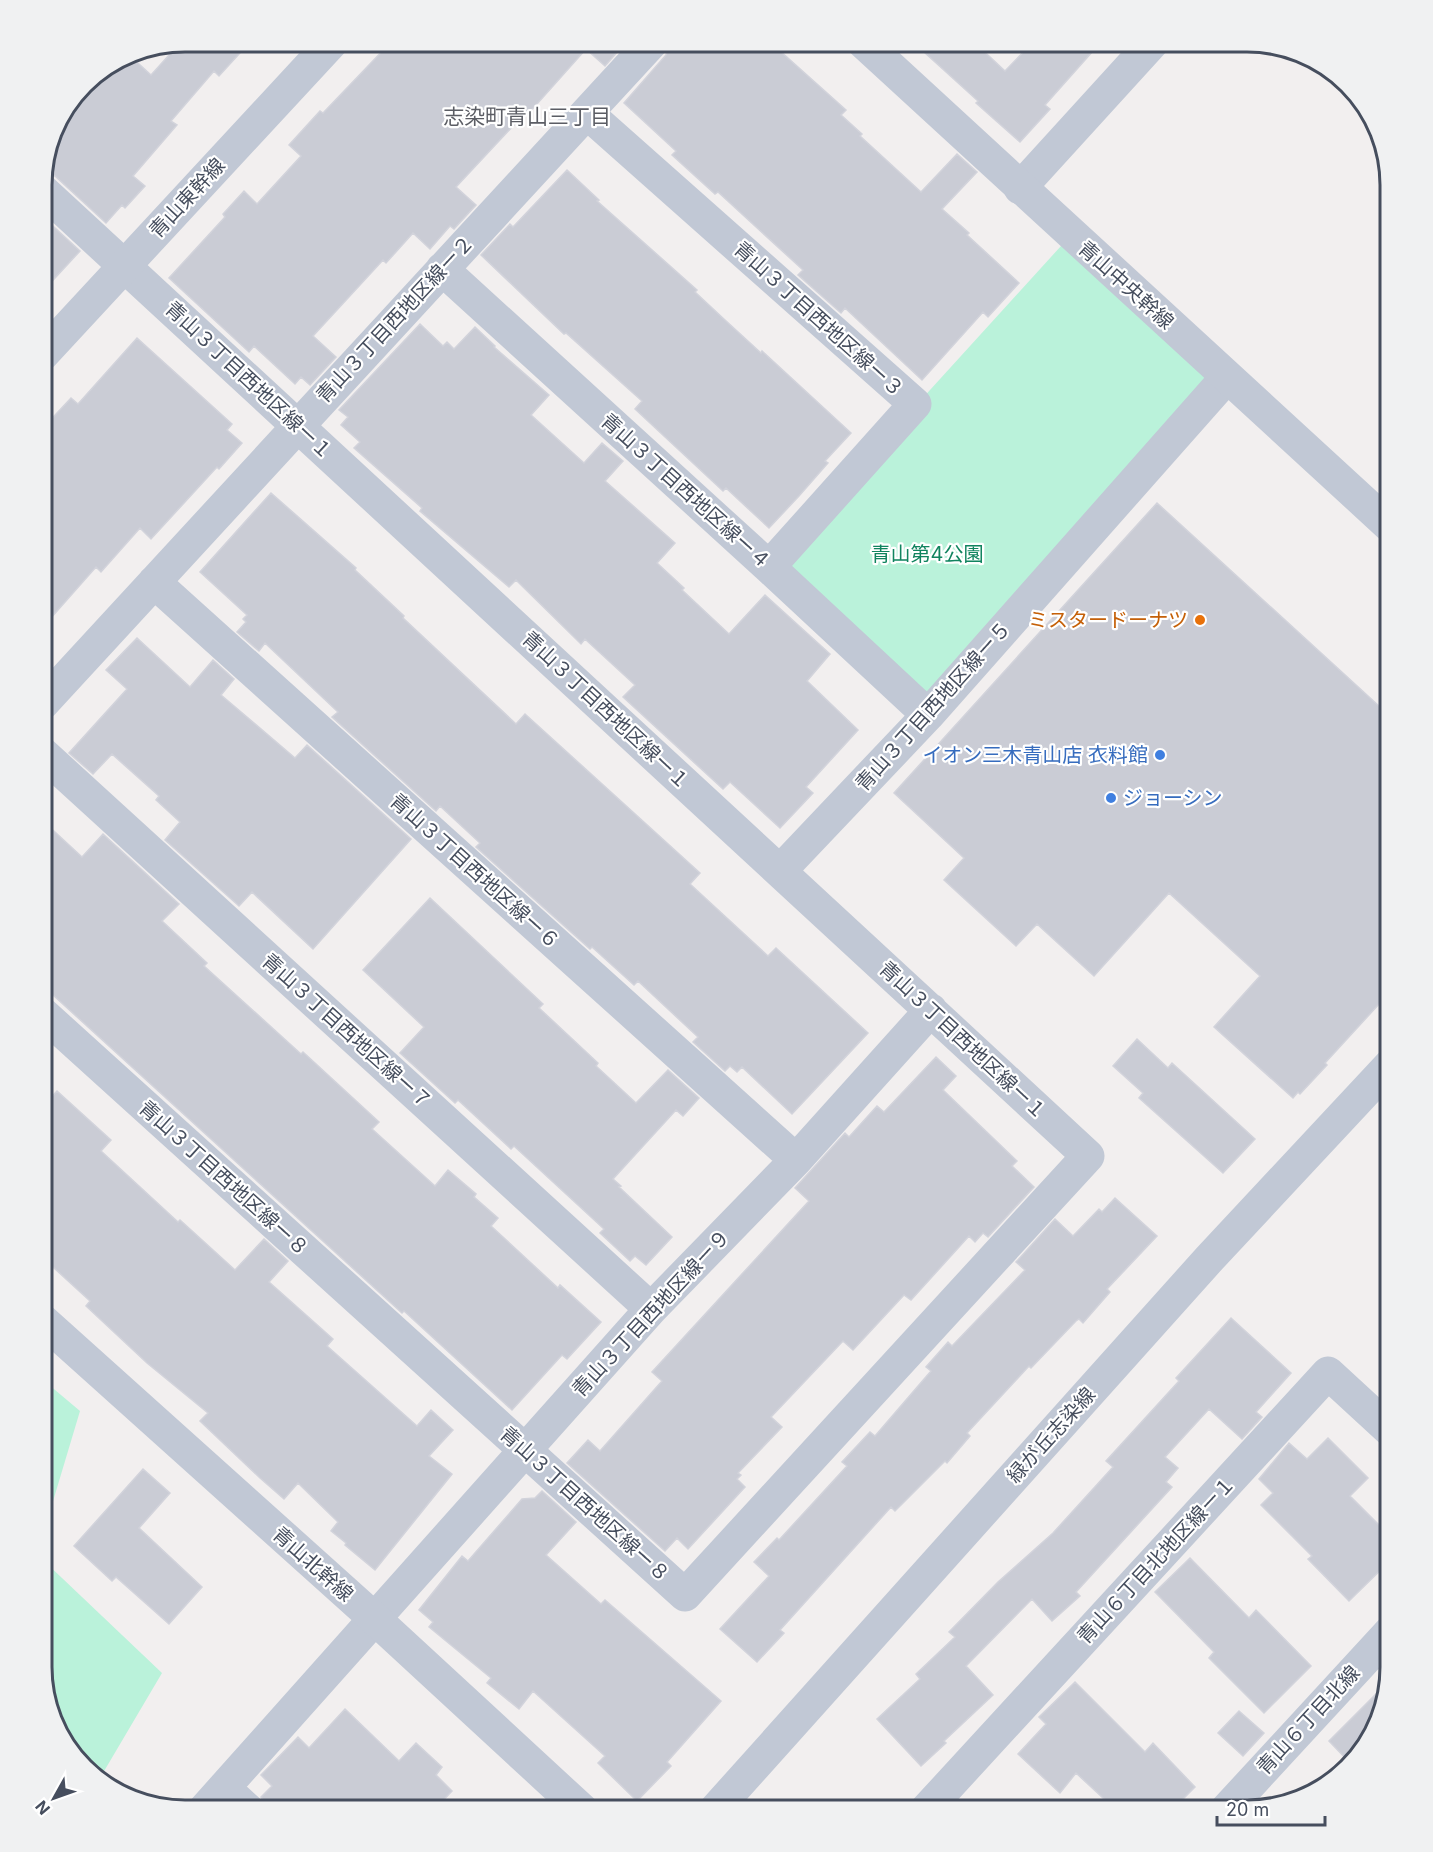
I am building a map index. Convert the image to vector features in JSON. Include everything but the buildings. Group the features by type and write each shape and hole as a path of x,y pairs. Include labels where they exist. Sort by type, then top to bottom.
{"street":[{"name":"青山東幹線","path":"53,343 322,53"},
{"name":"青山３丁目西地区線ー２","path":"53,692 641,53"},
{"name":"青山中央幹線","path":"875,53 1380,517"},
{"path":"1020,188 1143,53"},
{"name":"青山３丁目西地区線ー３","path":"587,112 915,404 769,567"},
{"name":"青山３丁目西地区線ー１","path":"53,200 1088,1156"},
{"name":"青山３丁目西地区線ー４","path":"442,269 928,715"},
{"name":"青山３丁目西地区線ー５","path":"780,871 928,715 1227,377"},
{"name":"青山３丁目西地区線ー６","path":"154,582 796,1160"},
{"name":"青山３丁目西地区線ー７","path":"53,763 651,1310"},
{"name":"青山３丁目西地区線ー９","path":"227,1800 375,1619 525,1450 651,1310 796,1160 931,1010"},
{"name":"青山３丁目西地区線ー８","path":"52,1022 685,1595 1088,1156"},
{"name":"緑が丘志染線","path":"724,1800 1209,1259 1380,1076"},
{"name":"青山北幹線","path":"52,1329 375,1619 571,1800"},
{"name":"青山６丁目北地区線ー１","path":"935,1800 1328,1373 1380,1421"},
{"name":"青山６丁目北線","path":"1235,1800 1380,1643"}],"green space":[{"name":"青山第4公園","path":"1071,235 1227,377 928,715 769,567"},
{"path":"52,1388 80,1411 52,1504"},
{"path":"52,1569 162,1673 104,1772 80,1748 66,1725 57,1701 52,1667"}],"place":[{"name":"ミスタードーナツ","path":"1200,620"},
{"name":"イオン三木青山店 衣料館","path":"1160,755"},
{"name":"ジョーシン","path":"1111,798"}],"district":[{"name":"志染町青山三丁目","path":"527,117"}]}
